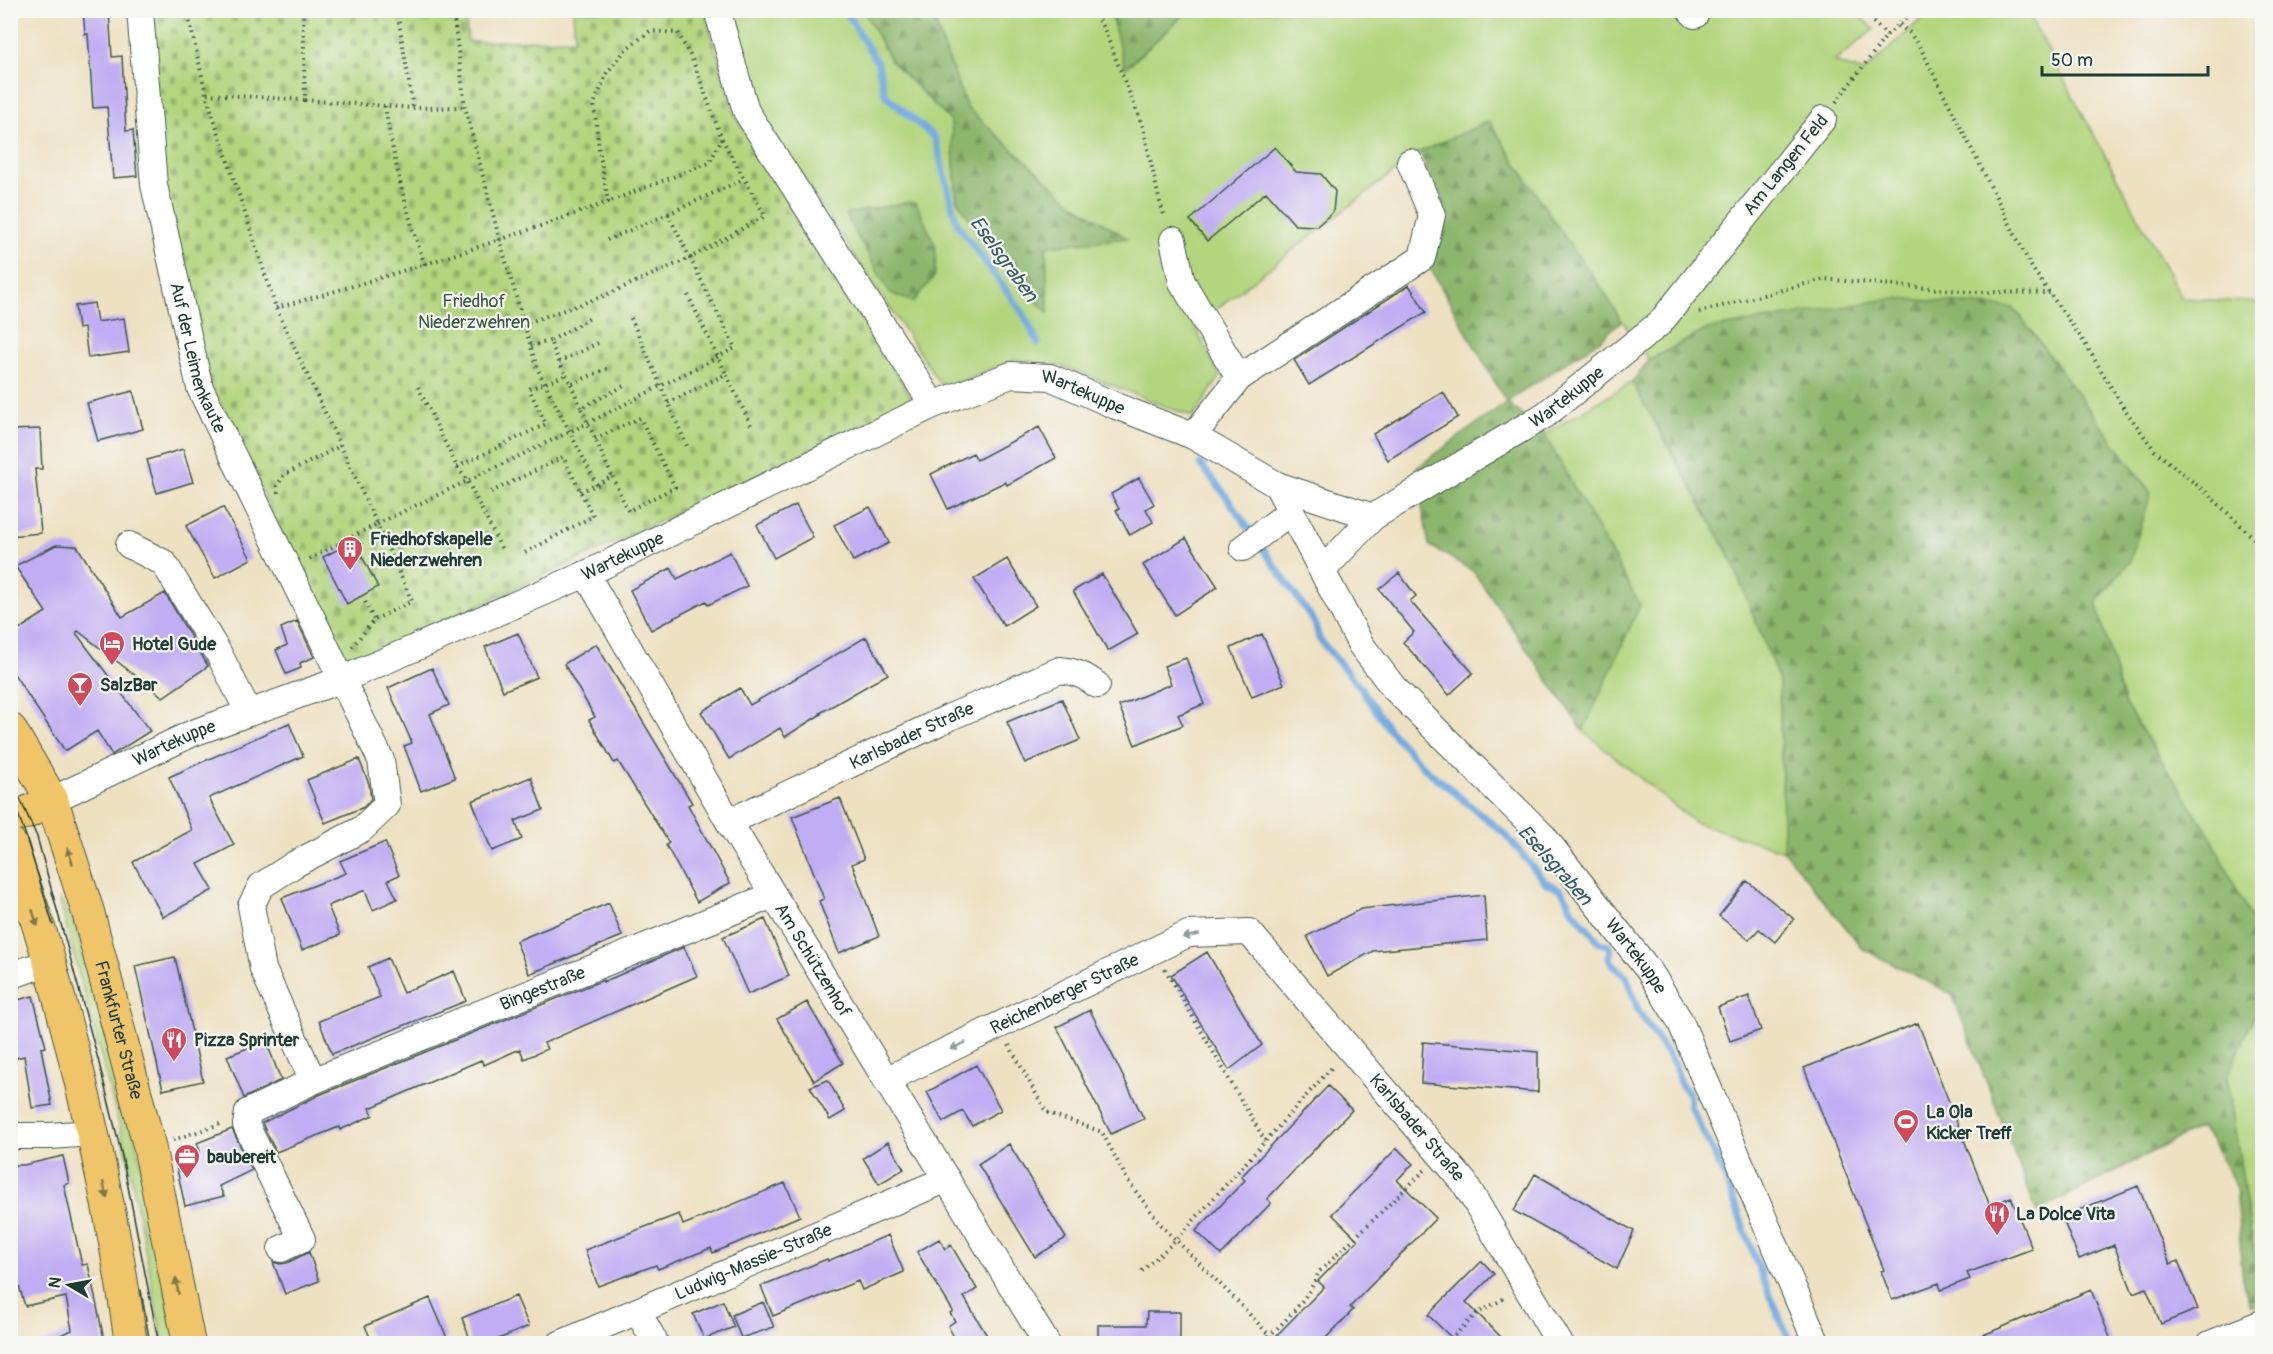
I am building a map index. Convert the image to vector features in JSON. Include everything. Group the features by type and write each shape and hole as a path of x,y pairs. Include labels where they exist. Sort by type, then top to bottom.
{"main road":[{"name":"Frankfurter Straße","path":"10,729 52,800 88,912 149,1145 189,1344"},
{"path":"10,815 26,813 52,800"},
{"path":"10,843 49,962 92,1133 111,1212 131,1344"}],"street":[{"name":"Auf der Leimenkaute","path":"140,10 154,185 200,388 300,559 343,679 381,760 387,805 362,829 296,864 261,886 250,906 263,969 313,1081"},
{"path":"717,10 746,111 933,405"},
{"name":"Am Langen Feld","path":"1660,323 1823,119"},
{"path":"1193,436 1239,378 1422,258 1432,215 1410,162"},
{"path":"1173,240 1182,282 1239,378"},
{"name":"Wartekuppe","path":"1323,570 1373,517 1545,415 1660,323"},
{"name":"Wartekuppe","path":"52,800 193,733 343,679 586,574 933,405 1011,375 1050,377 1193,436 1277,485 1373,517"},
{"name":"Wartekuppe","path":"1277,485 1361,645 1394,688 1543,836 1650,972 1680,1021 1816,1344"},
{"path":"1252,541 1291,511"},
{"path":"129,545 165,563 219,654 249,713"},
{"name":"Am Schützenhof","path":"586,574 729,822 1047,1344"},
{"name":"Karlsbader Straße","path":"729,822 950,717 1059,670 1085,675 1097,685"},
{"name":"Bingestraße","path":"281,1249 302,1239 246,1125 248,1112 313,1081 773,895"},
{"name":"Karlsbader Straße","path":"1249,932 1464,1182 1560,1344"},
{"name":"Reichenberger Straße","path":"888,1080 1188,934 1249,932"},
{"path":"10,976 49,962"},
{"path":"10,1136 92,1133"},
{"name":"Ludwig-Massie-Straße","path":"560,1344 947,1179"},
{"path":"638,1312 656,1344"},
{"path":"2210,1344 2262,1323"}],"path":[{"path":"187,10 206,94 276,309 412,601 374,620 357,640"},
{"path":"303,10 305,100"},
{"path":"397,10 413,108"},
{"path":"453,10 465,107 524,324 544,382 597,486"},
{"path":"1092,10 1104,29 1143,127 1159,199 1173,240"},
{"path":"1860,10 1887,35"},
{"name":"Am Langen Feld","path":"1823,119 1887,35 1916,10"},
{"path":"1899,25 1910,33 1922,51 2032,268 2084,342 2122,407 2155,451 2208,494 2262,546"},
{"path":"524,324 601,297 690,258 765,216 722,139 693,61 678,33 650,31 626,49 607,73 594,104 598,149 608,202"},
{"path":"206,94 413,108 465,107"},
{"path":"385,106 394,164 408,217 425,265"},
{"path":"276,309 500,241 608,202 709,163 722,139"},
{"path":"607,240 744,179"},
{"path":"300,559 570,432 735,348 668,214"},
{"path":"1660,323 1824,279 1973,292 2051,293"},
{"path":"688,295 753,429"},
{"path":"531,346 550,340 592,317"},
{"path":"631,318 687,446"},
{"path":"550,340 571,384 581,408 588,423 595,439 628,511 675,486 640,418 595,439"},
{"path":"560,362 600,342"},
{"path":"571,384 611,367"},
{"path":"668,403 726,374"},
{"path":"457,467 546,424 529,389 566,375"},
{"path":"418,387 457,467 467,480 502,550"},
{"path":"581,408 624,387"},
{"path":"278,500 278,486 284,475 340,446"},
{"path":"491,492 563,457 593,516 523,554"},
{"path":"580,491 597,486 612,476"},
{"path":"365,602 374,620"},
{"path":"1154,951 1265,1141"},
{"path":"999,1026 1046,1112 1102,1132 1128,1181 1162,1226 1270,1336 1274,1344"},
{"path":"1142,1272 1176,1240 1349,1048"},
{"path":"174,1140 230,1121"},
{"path":"1259,1344 1270,1336 1314,1286 1318,1273 1441,1155"},
{"path":"1446,1344 1476,1314 1526,1286"}],"green space":[{"name":"Friedhof Niederzwehren","path":"148,11 465,11 468,42 575,39 573,11 704,11 736,118 914,402 345,666 209,379 164,190"},
{"path":"727,11 864,11 891,61 951,121 957,200 1048,313 1046,246 1126,238 1072,203 967,108 935,23 967,11 1110,11 1132,63 1188,11 1853,11 1874,29 1834,62 1864,72 1930,11 2027,11 2182,298 2262,303 2262,941 2211,837 2124,703 2096,602 2130,562 1708,329 1649,360 1555,223 1420,152 1211,313 1191,319 1220,377 1193,417 1068,368 1016,359 943,388 756,108"},
{"path":"864,11 930,11 967,108 1072,203 1127,238 1046,246 1048,313 999,262 957,200 951,121 891,61"},
{"path":"930,11 967,11 935,23"},
{"path":"1110,11 1188,11 1125,68"},
{"path":"1489,121 1555,223 1606,295 1621,321 1600,340 1507,402 1544,434 1640,605 1583,731 1473,571 1429,545 1415,469 1506,402 1428,264 1441,210 1420,152"},
{"path":"909,202 916,203 936,247 935,276 913,302 890,293 845,214"},
{"path":"1895,298 2014,308 2151,493 2130,562 2096,602 2124,703 2211,837 2262,941 2262,998 2227,1077 2262,1307 2250,1305 2243,1283 2236,1186 2213,1143 2200,1127 2037,1212 1952,994 1863,949 1784,851 1779,680 1729,554 1632,382 1649,360 1708,329"},
{"path":"1632,382 1729,554 1779,680 1784,851 1694,822 1583,731 1640,605 1544,434"},
{"path":"59,899 66,907 75,926 138,1151 176,1343 163,1343 127,1154"},
{"path":"2262,998 2262,1307 2227,1077"}],"building":[{"path":"83,10 109,10 112,57 122,56 126,131 133,130 137,176 113,178 107,107 93,108 88,34 85,34"},
{"path":"1275,147 1296,172 1321,174 1335,191 1333,212 1317,226 1295,225 1266,192 1207,241 1190,220"},
{"path":"1409,285 1426,312 1309,385 1294,360"},
{"path":"94,303 97,322 124,318 129,352 88,358 84,328 78,329 75,306"},
{"path":"133,391 143,429 98,441 87,403"},
{"path":"1443,392 1458,417 1388,460 1373,434"},
{"path":"1039,427 1056,458 1007,485 1005,482 948,509 931,474 973,453 977,460"},
{"path":"40,429 42,469 35,469 41,533 10,536 10,430"},
{"path":"183,449 193,482 157,493 147,460"},
{"path":"1139,478 1154,504 1146,509 1153,522 1130,535 1116,510 1119,509 1111,494"},
{"path":"796,505 813,537 774,558 757,525"},
{"path":"223,507 251,559 215,578 186,526"},
{"path":"870,507 889,543 853,561 834,525"},
{"path":"1186,538 1218,587 1175,615 1143,565"},
{"name":"Friedhofskapelle Niederzwehren","path":"354,541 378,587 347,604 323,557"},
{"path":"56,545 77,546 122,617 165,593 208,666 163,697 78,631 76,633 150,731 112,755 97,731 65,751 10,668 10,635 46,612 15,566"},
{"path":"730,552 747,586 708,605 706,601 651,630 630,590 671,568 677,579"},
{"path":"1007,559 1036,606 1004,626 974,579"},
{"path":"1399,573 1416,596 1410,601 1473,673 1449,695 1403,642 1414,632 1379,589"},
{"path":"1102,574 1138,634 1108,651 1073,591"},
{"path":"297,621 314,657 300,663 301,668 286,674 276,650 287,645 281,628"},
{"path":"518,633 537,677 503,691 485,647"},
{"path":"1262,634 1284,684 1252,697 1231,648"},
{"path":"866,637 888,674 820,713 785,737 780,728 729,759 701,712 740,688 750,705"},
{"path":"596,644 692,803 688,805 730,883 697,902 666,845 669,843 618,761 614,763 589,720 595,717 564,664"},
{"path":"1186,658 1204,704 1178,715 1183,725 1135,745 1119,706 1171,684 1164,666"},
{"path":"432,668 449,705 430,714 455,778 421,791 404,746 412,743 388,688"},
{"path":"1062,699 1080,740 1025,763 1007,722"},
{"path":"289,723 303,756 209,798 234,845 198,864 213,890 163,917 133,862 192,830 169,777"},
{"path":"359,759 369,784 371,799 364,807 325,823 307,780"},
{"path":"531,777 543,810 515,821 522,839 492,851 472,801"},
{"path":"840,798 864,859 852,864 879,936 839,953 819,901 824,899 792,817"},
{"path":"385,842 399,875 388,880 397,899 373,910 365,890 328,906 340,935 302,950 282,898 346,873 340,861"},
{"path":"1747,881 1794,919 1775,942 1759,929 1749,940 1719,916"},
{"path":"1484,895 1487,940 1373,951 1327,976 1307,936 1361,909"},
{"path":"609,903 622,936 529,974 516,941"},
{"path":"765,919 789,976 748,994 723,937"},
{"path":"684,947 697,976 544,1043 547,1049 524,1059 520,1049 484,1065 481,1060 370,1108 373,1115 340,1130 339,1127 276,1152 262,1123 319,1095 603,980 603,982"},
{"path":"1207,952 1262,1045 1229,1070 1171,975"},
{"path":"175,957 203,1081 163,1090 135,966"},
{"path":"388,958 403,993 454,971 466,1001 332,1054 319,1021 380,997 368,967"},
{"path":"33,996 46,1047 41,1048 52,1105 32,1108 24,1056 16,1058 10,1040 10,1002"},
{"path":"1749,996 1761,1030 1730,1041 1718,1007"},
{"path":"807,1002 843,1063 814,1081 777,1019"},
{"path":"1090,1010 1144,1119 1111,1134 1057,1027"},
{"path":"1918,1023 1990,1206 2011,1197 2032,1249 1967,1273 1970,1279 1941,1290 1939,1283 1892,1300 1881,1271 1884,1270 1804,1068"},
{"path":"266,1041 281,1080 244,1098 227,1056"},
{"path":"1423,1042 1538,1052 1538,1092 1421,1083"},
{"path":"976,1065 1001,1110 972,1126 963,1111 943,1122 927,1092"},
{"path":"828,1080 845,1111 830,1120 810,1087"},
{"path":"1328,1086 1352,1110 1267,1199 1271,1203 1221,1255 1196,1231 1245,1180 1241,1177"},
{"path":"232,1129 252,1170 219,1186 224,1196 185,1206 175,1160 200,1151 197,1143"},
{"path":"888,1142 904,1169 879,1184 863,1158"},
{"path":"1009,1144 1066,1238 1035,1257 978,1164"},
{"path":"1397,1148 1413,1164 1397,1180 1436,1218 1350,1307 1353,1310 1320,1344 1286,1344 1277,1335 1324,1287 1318,1281 1358,1240 1332,1214"},
{"path":"63,1156 69,1183 64,1185 82,1265 88,1264 105,1344 40,1344 72,1330 66,1297 25,1306 19,1286 10,1288 10,1165 24,1165"},
{"path":"1535,1174 1634,1231 1617,1269 1514,1211"},
{"path":"785,1183 800,1216 713,1253 711,1248 658,1269 656,1265 598,1286 585,1250 679,1214 683,1225"},
{"path":"2138,1186 2170,1264 2178,1261 2198,1309 2161,1324 2146,1288 2133,1293 2114,1245 2079,1259 2062,1217"},
{"path":"888,1235 904,1272 862,1290 858,1281 773,1316 761,1286"},
{"path":"939,1239 945,1249 951,1245 977,1289 964,1297 992,1344 958,1344 948,1326 955,1321 950,1313 953,1311 917,1252"},
{"path":"309,1252 319,1281 285,1294 273,1262 287,1263"},
{"path":"1482,1261 1494,1274 1466,1302 1508,1344 1458,1344 1428,1315"},
{"path":"2091,1290 2111,1340 2101,1344 1962,1344"},
{"path":"516,1296 529,1326 487,1344 472,1344 462,1318"},
{"path":"430,1298 447,1338 435,1344 373,1344 365,1326"},
{"path":"723,1301 734,1327 704,1339 693,1314"},
{"path":"763,1302 774,1327 741,1338 732,1315"},
{"path":"1147,1312 1180,1312 1180,1344 1098,1344 1098,1325 1146,1325"}],"waterway":[{"name":"Eselsgraben","path":"845,10 878,64 885,95 935,138 957,224 1023,313 1038,343"},
{"name":"Eselsgraben","path":"1200,464 1223,492 1315,623 1319,639 1360,687 1388,728 1421,765 1505,834 1545,882 1561,890 1570,907 1600,943 1609,946 1611,950 1609,957 1612,964 1626,976 1639,1012 1675,1065 1680,1083 1689,1094 1690,1106 1723,1172 1762,1277 1791,1344"}],"tram line":[{"path":"10,776 37,837 98,1059 122,1156 159,1344"},
{"path":"17,811 53,925"},
{"path":"141,1290 150,1344"}],"place":[{"name":"Friedhofskapelle Niederzwehren","path":"350,572"},
{"name":"Hotel Gude","path":"112,667"},
{"name":"SalzBar","path":"80,708"},
{"name":"Pizza Sprinter","path":"174,1063"},
{"name":"La Ola Kicker Treff","path":"1906,1145"},
{"name":"baubereit","path":"187,1180"},
{"name":"La Dolce Vita","path":"1997,1237"}]}
